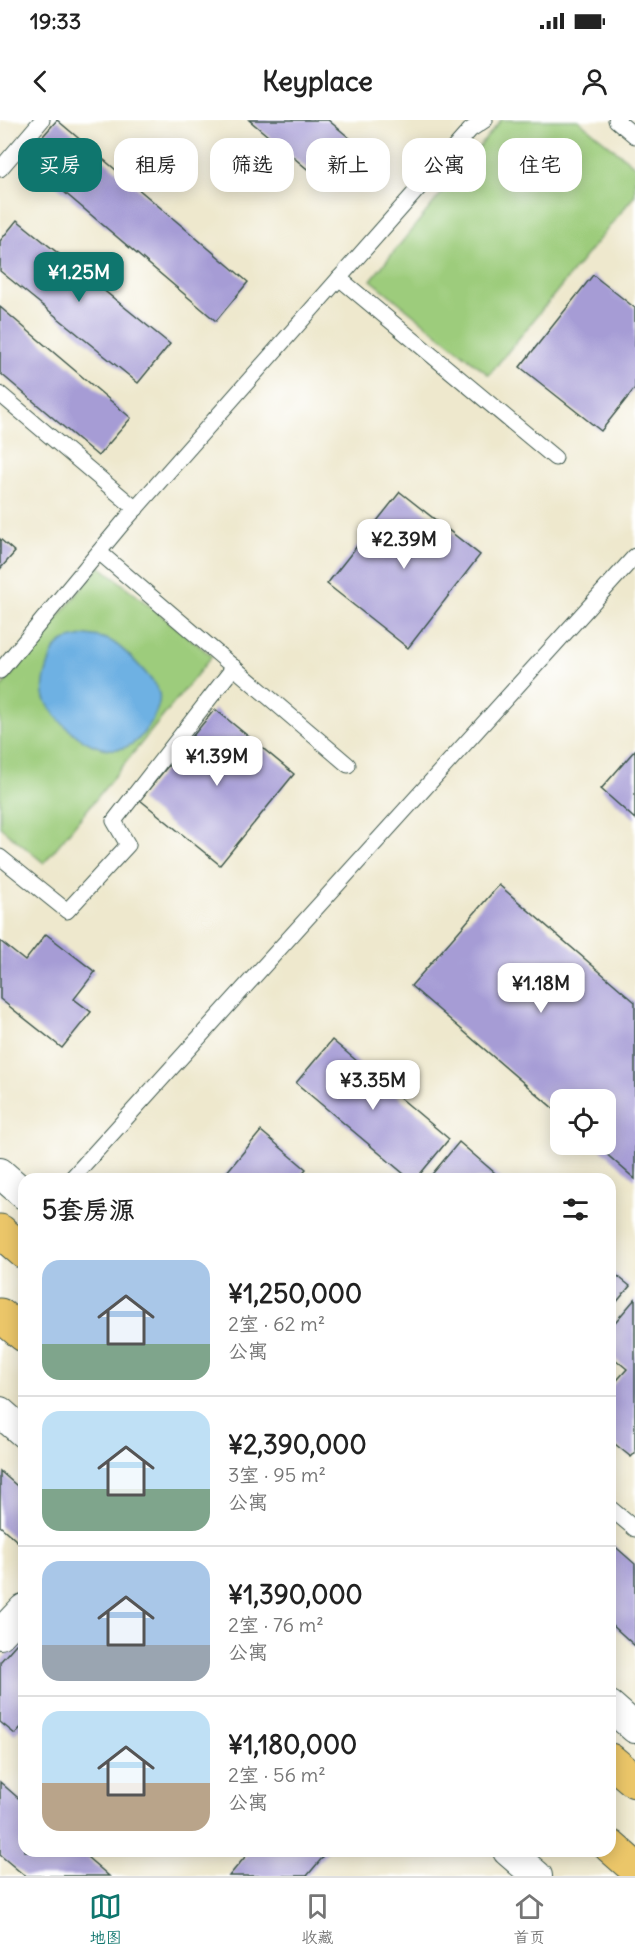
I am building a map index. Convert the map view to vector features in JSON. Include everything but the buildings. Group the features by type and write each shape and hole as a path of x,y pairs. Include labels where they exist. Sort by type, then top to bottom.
{"main road":[{"path":"0,1231 18,1247"},
{"path":"0,1315 18,1330"},
{"path":"616,1765 635,1781"},
{"path":"616,1851 635,1868"}],"street":[{"path":"0,1173 18,1189"},
{"path":"0,1412 18,1428"},
{"path":"0,1634 18,1615"},
{"path":"616,1711 635,1728"},
{"path":"515,1857 537,1876"}],"lane":[{"path":"0,169 42,120"},
{"path":"0,671 136,509 339,278 464,125 485,120"},
{"path":"616,120 635,136"},
{"path":"339,278 555,458"},
{"path":"0,394 136,509"},
{"path":"99,552 348,765"},
{"path":"77,1173 635,556"},
{"path":"0,857 67,911 128,845 114,821 234,668"},
{"path":"616,1513 635,1529"}],"green space":[{"path":"501,120 578,120 635,166 635,195 489,375 371,280 442,192 486,192 486,138"},
{"path":"100,566 212,656 44,863 0,827 0,689"}],"water":[{"path":"87,635 101,637 115,643 145,672 159,693 158,708 145,731 134,743 121,749 107,749 93,745 79,737 55,715 45,698 45,678 54,650 64,641"}]}
